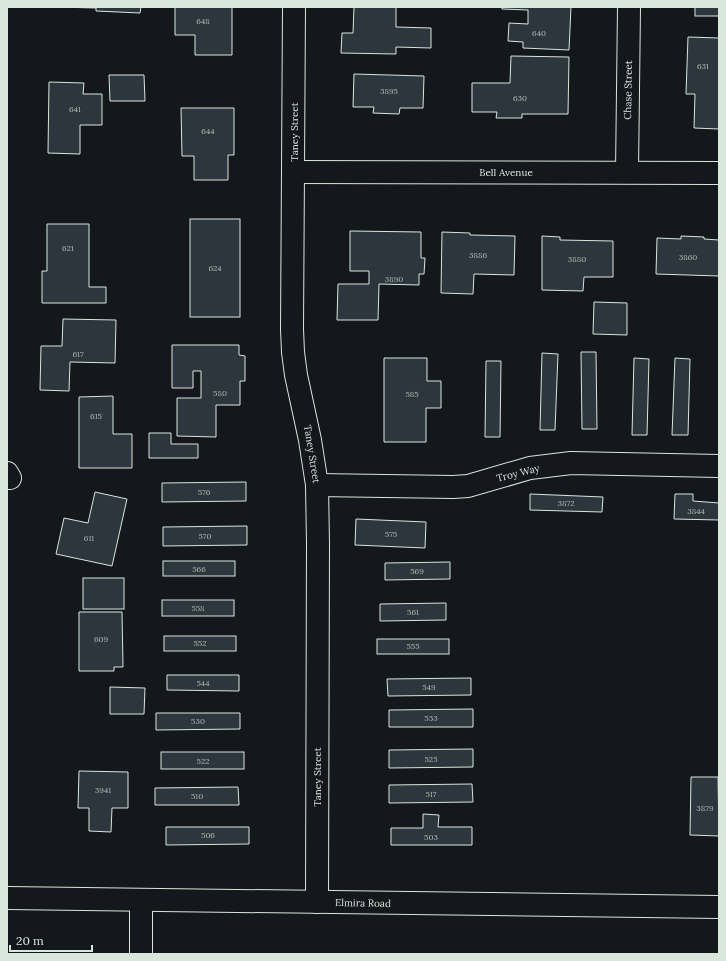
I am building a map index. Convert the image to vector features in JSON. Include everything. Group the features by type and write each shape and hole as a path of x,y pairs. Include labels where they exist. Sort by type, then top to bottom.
{"street":[{"name":"Taney Street","path":"294,7 293,352 317,485 317,902"},
{"name":"Chase Street","path":"627,172 628,7"},
{"name":"Bell Avenue","path":"294,172 719,173"},
{"name":"Troy Way","path":"317,485 468,486 530,468 572,463 719,466"},
{"name":"Elmira Road","path":"7,898 719,907"},
{"path":"141,900 141,954"}],"building":[{"path":"57,7 141,7 140,13 96,11 96,8"},
{"path":"175,7 232,7 232,55 195,55 195,35 175,35"},
{"path":"354,7 396,7 396,27 431,28 431,48 396,47 396,54 341,53 342,33 353,33"},
{"path":"502,7 571,7 569,50 523,48 523,42 508,41 509,23 528,24 528,10 502,9"},
{"path":"695,7 719,7 719,16 695,16"},
{"path":"688,37 719,38 719,129 694,128 695,94 686,94"},
{"path":"511,56 569,57 568,114 522,114 522,118 496,118 497,112 472,112 472,83 510,83"},
{"path":"354,74 424,76 423,108 400,108 399,114 373,113 374,107 353,107"},
{"path":"109,75 144,75 145,101 110,101"},
{"path":"49,82 84,83 83,94 102,94 102,125 80,125 80,154 48,153"},
{"path":"181,108 234,108 234,155 228,155 228,180 194,180 194,156 182,156"},
{"path":"190,219 240,219 240,317 190,317"},
{"path":"47,224 89,224 89,287 106,287 106,303 42,303 42,271 47,271"},
{"path":"350,231 421,232 421,258 425,258 424,274 419,274 419,285 379,284 378,320 337,320 338,284 369,284 369,271 350,271"},
{"path":"442,232 470,233 470,235 515,236 514,275 474,274 473,294 441,293"},
{"path":"542,236 560,237 560,240 613,241 613,277 584,277 583,291 542,290"},
{"path":"681,236 704,237 704,239 719,240 719,276 656,274 657,238 681,239"},
{"path":"594,302 627,303 627,335 593,334"},
{"path":"63,319 116,320 115,363 70,362 69,391 40,390 41,346 62,346"},
{"path":"172,345 239,345 239,355 245,356 245,381 240,381 240,405 216,405 216,437 177,436 177,398 201,398 201,371 193,371 193,388 172,388"},
{"path":"581,352 596,352 597,429 582,429"},
{"path":"542,353 558,354 555,430 540,430"},
{"path":"384,358 427,358 427,381 441,381 441,408 426,408 426,442 384,442"},
{"path":"634,358 649,359 647,435 632,435"},
{"path":"675,358 690,359 688,435 672,435"},
{"path":"486,361 501,361 500,437 485,437"},
{"path":"113,396 113,434 132,434 132,468 79,468 79,397"},
{"path":"149,433 171,433 171,444 198,444 198,458 149,458"},
{"path":"246,482 246,501 162,502 162,483"},
{"path":"95,492 127,499 112,566 56,554 64,518 88,523"},
{"path":"530,494 603,497 602,512 530,510"},
{"path":"675,494 693,494 693,501 719,503 719,520 674,519"},
{"path":"356,519 426,522 425,548 355,545"},
{"path":"247,526 247,545 163,546 163,527"},
{"path":"163,561 235,561 235,576 163,576"},
{"path":"450,562 450,579 385,580 385,563"},
{"path":"83,578 124,578 124,609 83,609"},
{"path":"162,600 234,600 234,616 162,616"},
{"path":"446,603 446,620 380,621 380,604"},
{"path":"79,612 122,612 123,667 114,667 114,671 79,671"},
{"path":"164,636 236,636 236,651 164,651"},
{"path":"377,639 449,639 449,654 377,654"},
{"path":"167,675 239,675 239,691 167,690"},
{"path":"471,678 471,695 388,696 387,679"},
{"path":"110,687 145,688 144,714 110,714"},
{"path":"473,709 473,727 389,727 389,710"},
{"path":"156,713 240,713 240,729 156,730"},
{"path":"473,749 473,767 389,768 389,750"},
{"path":"161,752 244,752 244,769 161,769"},
{"path":"79,771 128,772 128,808 112,808 111,832 89,831 89,808 78,808"},
{"path":"691,777 718,777 719,836 690,835"},
{"path":"472,784 473,802 389,803 389,785"},
{"path":"238,787 239,805 155,805 155,788"},
{"path":"423,814 439,815 438,827 472,827 472,845 391,845 391,828 423,828"},
{"path":"166,827 249,827 249,844 166,845"}]}
